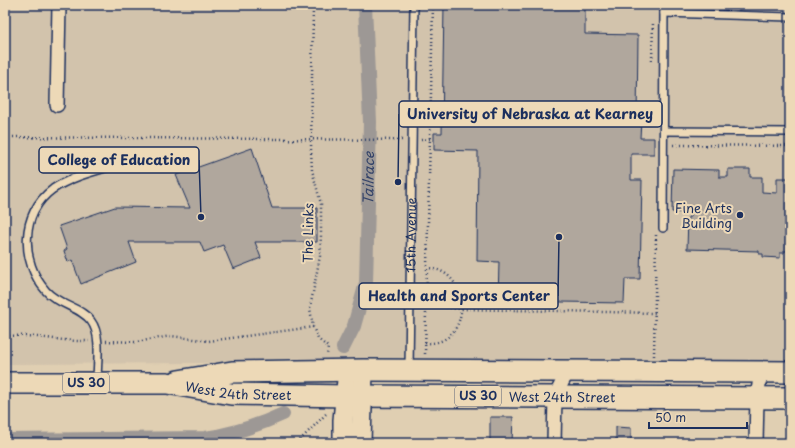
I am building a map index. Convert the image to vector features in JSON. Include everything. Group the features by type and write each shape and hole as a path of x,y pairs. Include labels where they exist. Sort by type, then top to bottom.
{"main road":[{"name":"West 24th Street","path":"5,382 168,383 232,372 356,370 417,364 568,372 790,372"},
{"name":"West 24th Street","path":"168,383 231,394 790,398"}],"street":[{"path":"57,105 59,5"},
{"path":"343,443 345,396 356,370"},
{"path":"554,443 555,396 568,372"},
{"path":"756,443 757,398 761,372"},
{"path":"345,396 361,443"}],"lane":[{"name":"15th Avenue","path":"414,5 417,364"},
{"path":"663,228 664,5"},
{"path":"664,13 790,17"},
{"path":"664,132 790,132"},
{"path":"97,383 98,341 92,321 81,313 59,303 46,292 36,278 29,262 27,233 37,208 44,197 54,188 118,164"}],"path":[{"name":"The Links","path":"313,5 312,170 321,204 321,235 320,256 311,302 313,327 318,338 328,347 328,370"},
{"path":"417,364 425,343 433,5"},
{"path":"5,137 390,140"},
{"path":"664,145 790,146"},
{"path":"425,343 438,343 452,335 458,323 460,309 460,292 455,282 443,271 427,268"},
{"path":"426,305 460,309 655,313"},
{"path":"5,336 19,335 75,342 136,342 171,336 209,341 313,327"},
{"path":"297,443 326,415 329,409 345,396"}],"shaded area":[{"path":"5,5 790,5 790,360 5,364"}],"building":[{"path":"444,5 585,5 585,34 638,35 637,120 641,120 640,138 654,138 654,154 631,154 631,180 642,180 640,279 625,279 624,303 498,301 499,262 477,261 478,151 434,150 434,133 442,133"},
{"path":"252,148 272,208 317,208 317,242 255,242 261,258 233,269 223,245 204,252 200,242 129,242 136,262 81,284 72,260 68,262 64,251 67,249 59,226 115,207 190,208 176,175"},
{"name":"Fine Arts Building","path":"673,169 719,170 719,177 728,177 728,169 750,169 750,177 762,177 762,192 777,193 777,178 790,178 790,251 780,253 780,258 763,257 763,254 759,254 759,251 687,249 688,217 691,217 691,213 672,212"},
{"path":"490,417 513,417 512,443 490,443"},
{"path":"616,427 631,428 631,443 616,443"}],"waterway":[{"name":"Tailrace","path":"343,348 354,326 366,283 370,122 365,5"},
{"name":"Tailrace","path":"5,440 205,438 245,429 283,414"}],"place":[{"name":"University of Nebraska at Kearney","path":"398,182"},
{"name":"Fine Arts Building","path":"740,215"},
{"name":"College of Education","path":"201,217"},
{"name":"Health and Sports Center","path":"559,237"}]}
